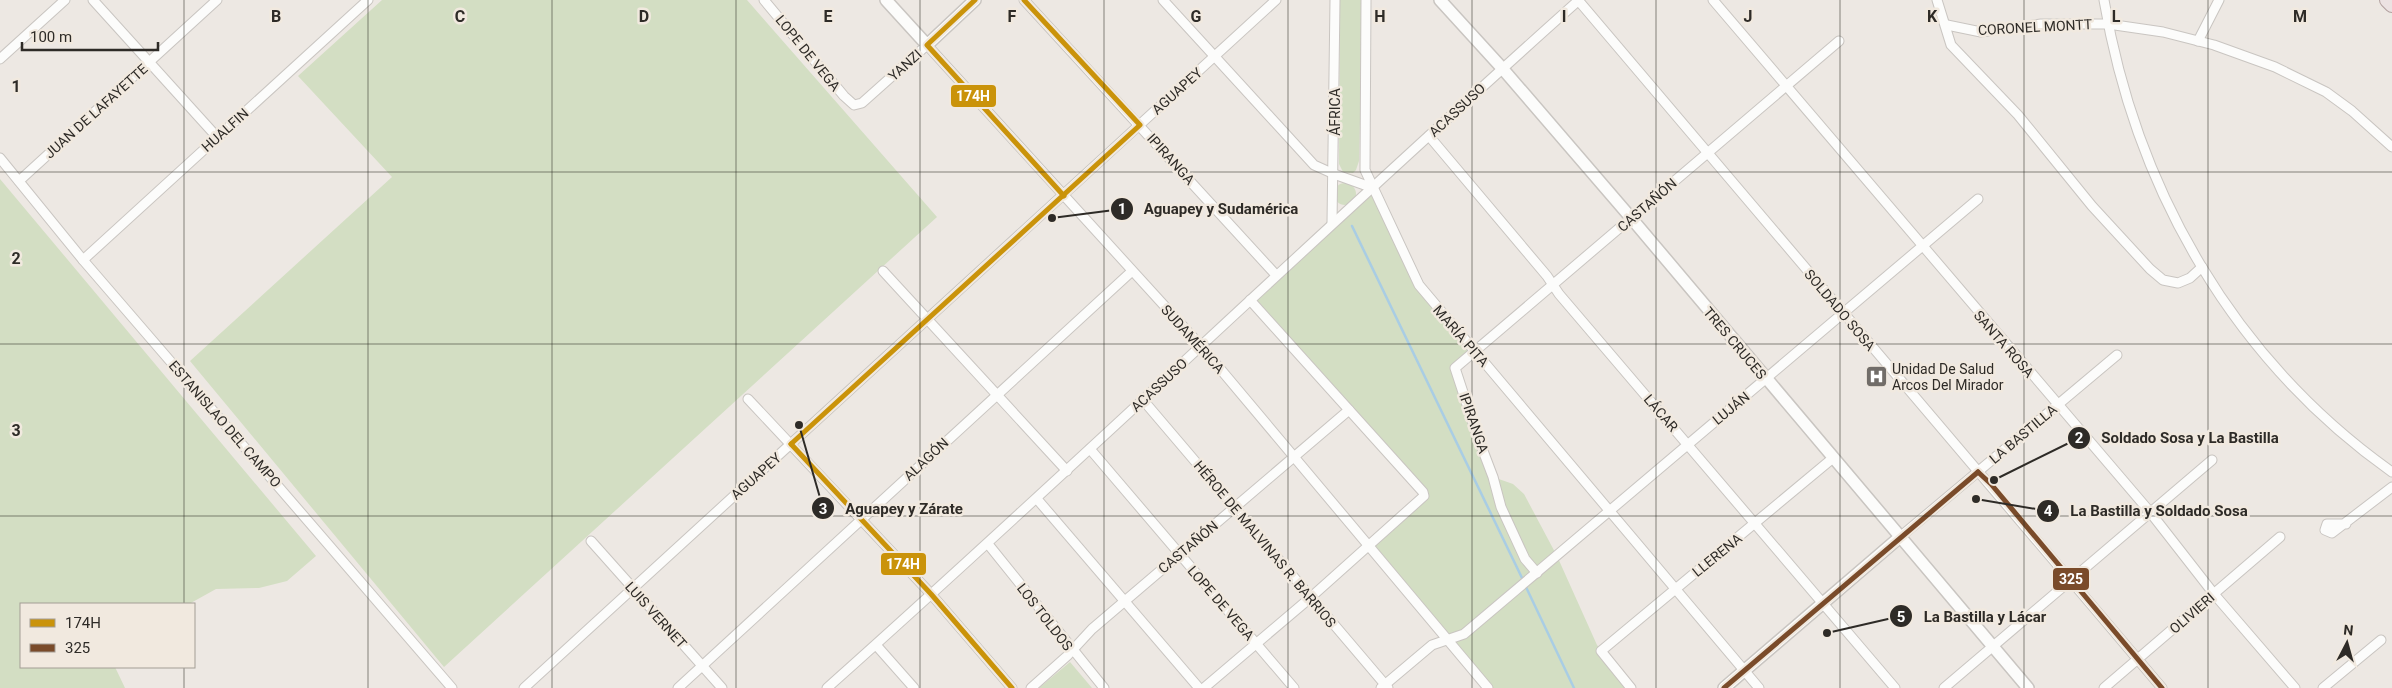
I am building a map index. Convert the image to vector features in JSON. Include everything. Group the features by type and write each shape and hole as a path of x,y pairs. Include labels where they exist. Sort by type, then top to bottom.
{"main road":[{"path":"2387,0 2392,5"}],"street":[{"path":"0,59 65,0"},
{"path":"93,0 217,137"},
{"name":"JUAN DE LAFAYETTE","path":"19,181 217,0"},
{"name":"HUALFIN","path":"83,260 368,0"},
{"name":"LOPE DE VEGA","path":"764,0 844,96 854,105"},
{"name":"SUDAMÉRICA","path":"886,0 1201,346 1488,688"},
{"name":"YANZI","path":"854,105 862,104 975,0"},
{"name":"IPIRANGA","path":"1024,0 1276,275"},
{"path":"1163,0 1314,164 1334,174 1373,188"},
{"name":"AGUAPEY","path":"524,688 1064,196 1276,0"},
{"name":"ÁFRICA","path":"1332,223 1335,0"},
{"path":"1366,0 1365,170 1373,188"},
{"name":"TRES CRUCES","path":"1440,0 1502,68 1632,219 2028,688"},
{"name":"ACASSUSO","path":"827,688 988,544 1332,223 1373,188 1578,0"},
{"name":"SOLDADO SOSA","path":"1578,0 1842,314 1978,472 1991,484 2162,688"},
{"name":"SANTA ROSA","path":"1713,0 1922,248 2150,512 2214,594 2295,688"},
{"path":"1937,0 1947,25 1948,39 1951,45 2018,114 2092,206 2150,269 2163,280 2178,283 2190,278 2202,267"},
{"path":"2104,0 2124,92 2144,152 2178,226 2230,313 2279,372 2337,429 2392,472"},
{"path":"2198,41 2219,0"},
{"name":"CORONEL MONTT","path":"1947,25 1981,32 2040,24 2108,24 2163,32 2198,41 2275,67 2326,92 2352,111 2392,146"},
{"name":"CASTAÑÓN","path":"1455,368 1839,41"},
{"name":"LÁCAR","path":"1429,136 1895,688"},
{"name":"ESTANISLAO DEL CAMPO","path":"0,158 83,260 452,688"},
{"name":"MARÍA PITA","path":"1373,188 1418,285 1759,688"},
{"name":"LUJÁN","path":"1448,640 1464,634 1978,199"},
{"path":"883,271 1067,471"},
{"name":"ALAGÓN","path":"678,688 1132,272"},
{"path":"1204,688 1310,598 1422,500 1424,496 1423,492 1250,300"},
{"name":"LA BASTILLA","path":"1724,688 1823,602 2117,355"},
{"name":"IPIRANGA","path":"1455,368 1493,477 1501,507 1533,576"},
{"path":"748,399 930,594 1012,688"},
{"name":"HÉROE DE MALVINAS R. BARRIOS","path":"1142,400 1384,687"},
{"name":"CASTAÑÓN","path":"1030,688 1072,651 1092,629 1349,410"},
{"name":"LOPE DE VEGA","path":"1090,449 1294,688"},
{"name":"LLERENA","path":"1631,688 1601,651 1832,458"},
{"path":"1944,688 2212,460"},
{"path":"2346,524 2392,487"},
{"path":"1036,499 1199,688"},
{"name":"OLIVIERI","path":"2104,688 2280,537"},
{"name":"LUIS VERNET","path":"590,541 722,688"},
{"name":"LOS TOLDOS","path":"988,544 1072,651 1104,688"},
{"path":"1384,687 1432,645 1448,640"},
{"path":"2323,688 2381,640"},
{"path":"876,644 914,688"}],"green space":[{"path":"382,0 747,0 937,217 444,667 190,361 392,177 298,76"},
{"path":"1340,0 1363,0 1359,161 1353,173 1343,172 1339,164"},
{"path":"0,179 316,556 287,581 259,588 216,589 191,603 20,603 20,668 115,668 125,688 0,688"},
{"path":"1345,183 1353,186 1356,194 1353,202 1345,205 1337,202 1334,194 1337,186"},
{"path":"1373,188 1419,285 1476,352 1455,369 1493,477 1513,484 1524,494 1557,556 1597,645 1631,688 1488,688 1369,545 1424,496 1250,300"},
{"path":"1070,662 1092,688 1039,688"}],"waterway":[{"path":"1352,226 1523,580"},
{"path":"1525,585 1574,688"}],"transit line":[{"name":"174H","path":"975,0 927,45 1064,196"},
{"name":"174H","path":"791,444 1140,125 1024,0"},
{"name":"174H","path":"791,444 931,594 1012,688"},
{"name":"325","path":"1978,472 1991,484 2162,688"},
{"name":"325","path":"1724,688 1978,472"}],"place":[{"name":"Aguapey y Sudamérica","path":"1052,218"},
{"name":"Unidad De Salud Arcos Del Mirador","path":"1876,377"},
{"name":"Aguapey y Zárate","path":"799,425"},
{"name":"Soldado Sosa y La Bastilla","path":"1994,480"},
{"name":"La Bastilla y Soldado Sosa","path":"1976,499"},
{"name":"La Bastilla y Lácar","path":"1827,633"}]}
